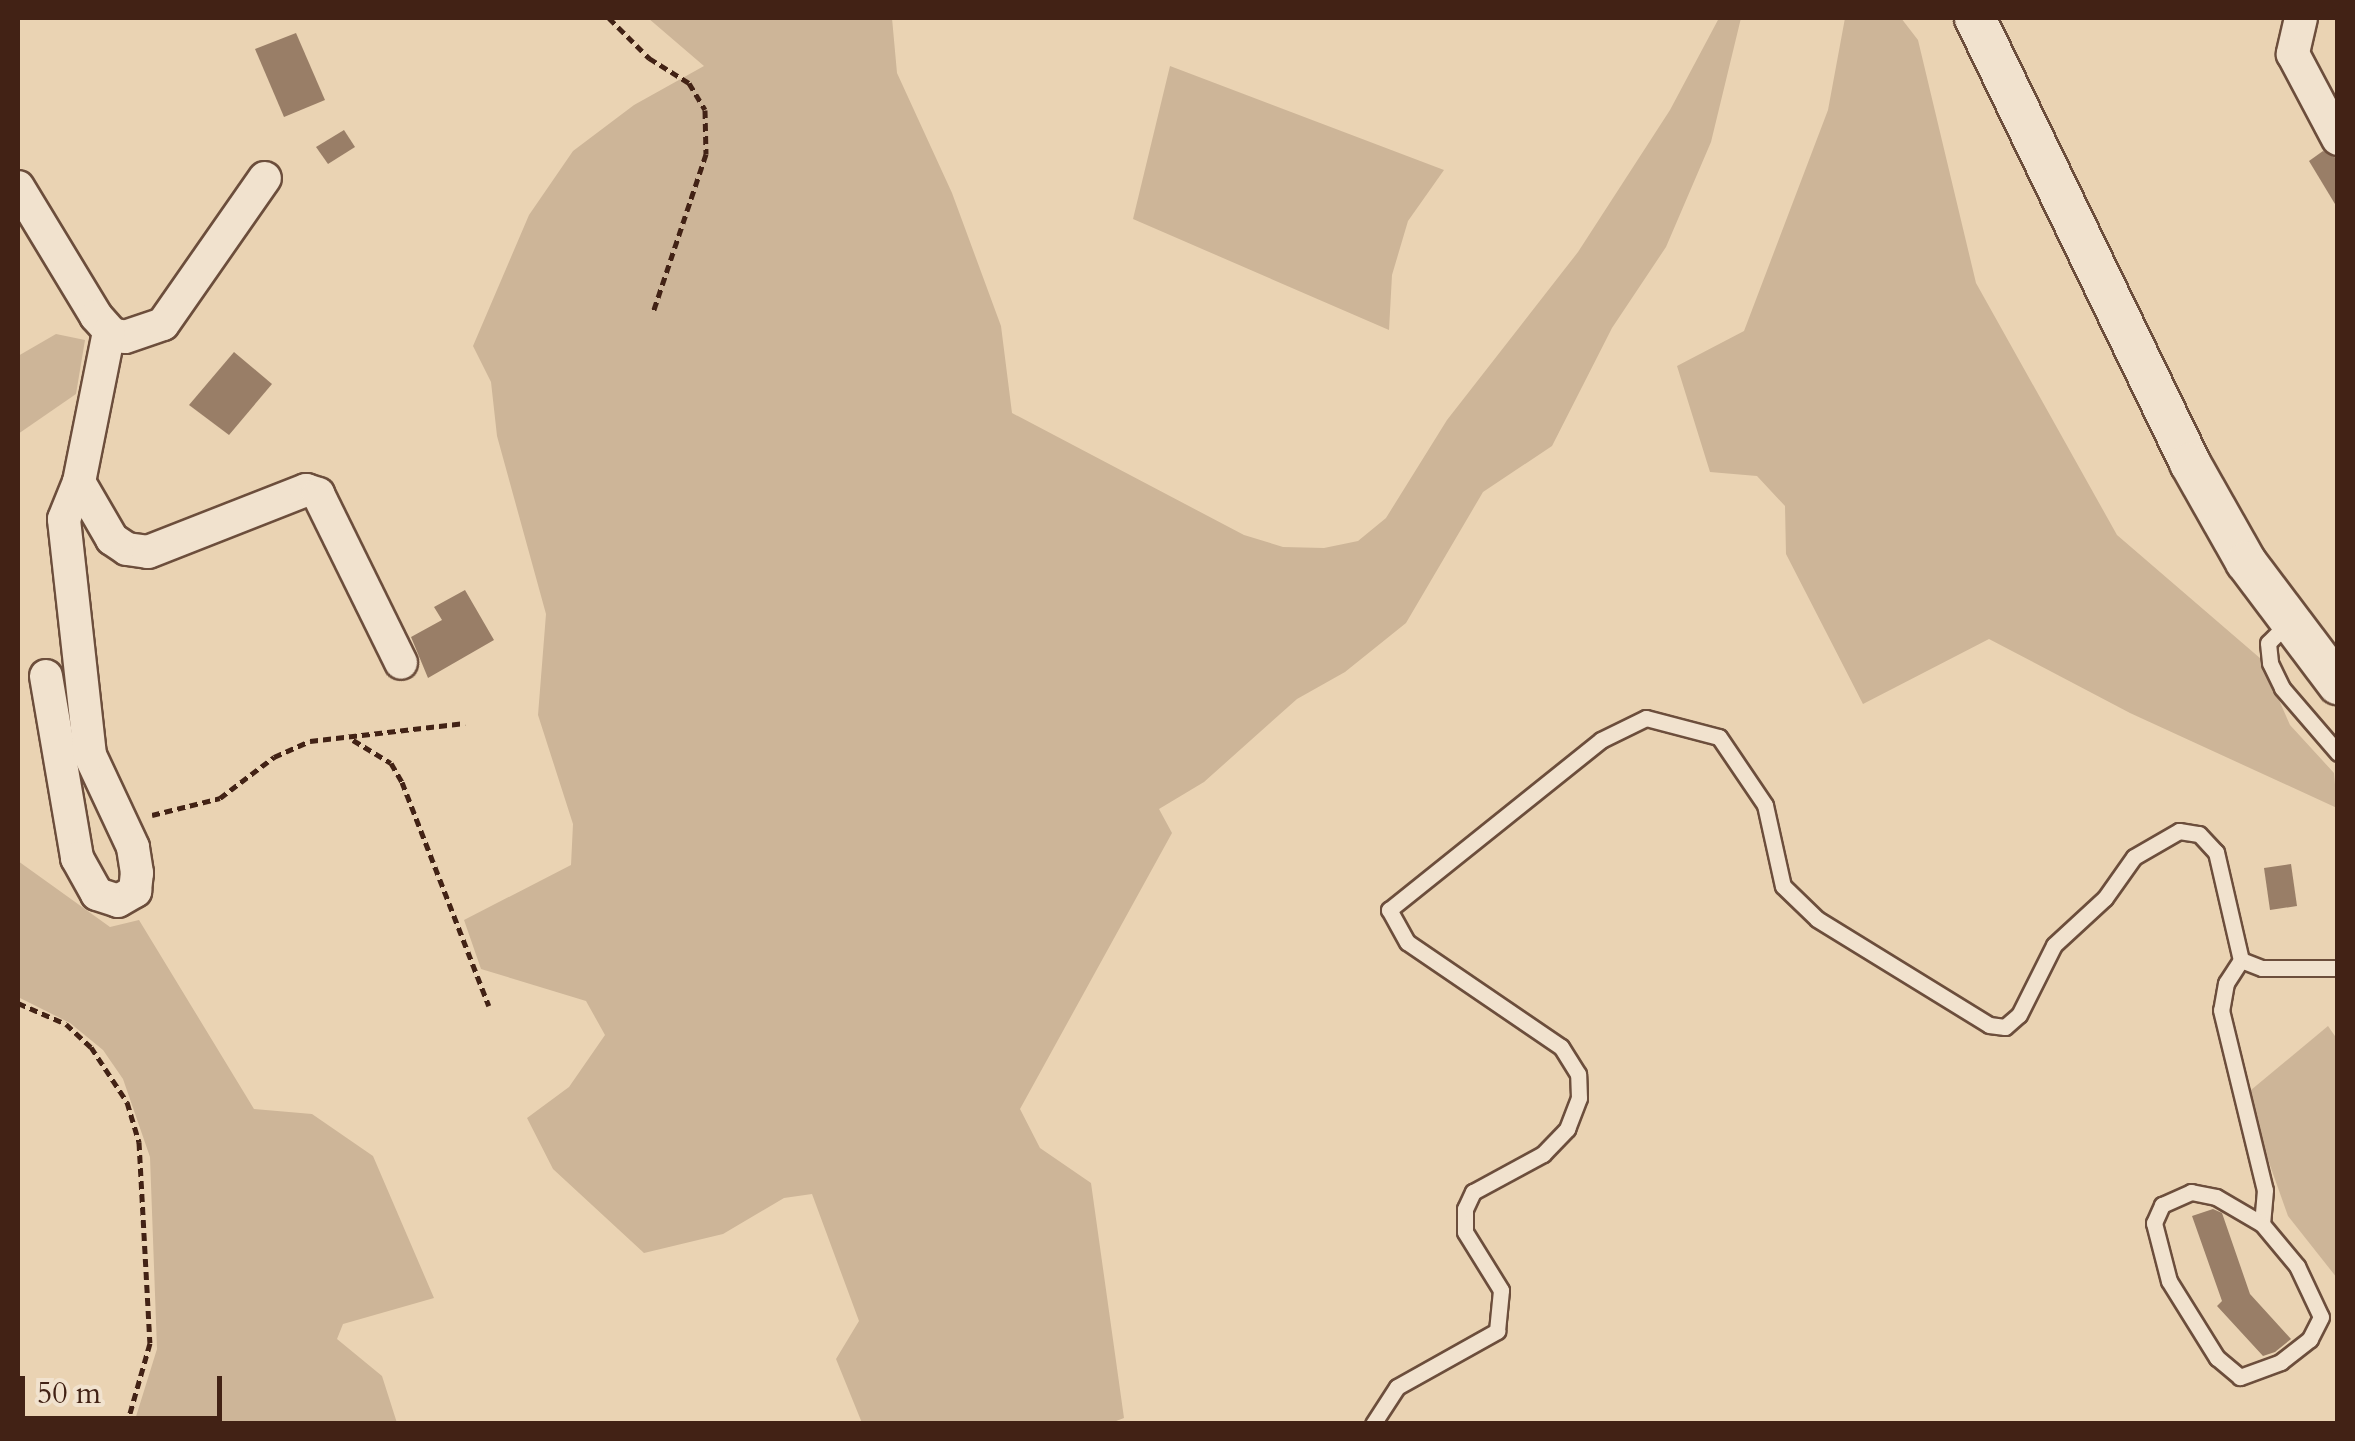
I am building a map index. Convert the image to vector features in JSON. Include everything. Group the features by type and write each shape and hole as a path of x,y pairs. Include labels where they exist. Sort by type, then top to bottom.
{"street":[{"path":"1975,18 2190,463 2288,623 2338,684"},
{"path":"2301,18 2293,54 2338,139"},
{"path":"109,332 131,337 163,324 265,178"},
{"path":"18,188 109,332 79,482 64,519 90,756 110,808 133,847 137,874 135,892 118,902 98,894 77,858 46,676"},
{"path":"79,482 112,538 127,550 148,552 306,490 318,494 401,664"}],"lane":[{"path":"2288,623 2268,643 2270,664 2282,688 2338,753"},
{"path":"1372,1424 1397,1387 1496,1331 1501,1290 1464,1232 1464,1209 1473,1192 1543,1154 1566,1128 1579,1098 1578,1074 1561,1048 1407,942 1389,910 1600,740 1646,718 1719,737 1765,804 1783,886 1817,919 1990,1025 2005,1027 2018,1015 2054,945 2105,898 2134,857 2179,831 2199,834 2216,852 2241,960 2226,982 2221,1010 2265,1190 2262,1224 2298,1266 2321,1317 2310,1340 2282,1362 2240,1377 2217,1358 2169,1281 2154,1223 2162,1205 2190,1192 2216,1196 2262,1224"},
{"path":"2241,960 2262,968 2338,968"}],"path":[{"path":"609,18 649,58 690,83 706,110 706,154 652,312"},
{"path":"110,808 149,815 187,811 220,798 274,757 310,742 464,724"},
{"path":"350,739 391,762 402,782 489,1006"},
{"path":"18,1003 66,1024 91,1046 127,1102 139,1142 150,1343 128,1424"}],"shaded area":[{"path":"648,18 892,18 897,73 952,193 1001,326 1012,413 1244,535 1283,547 1324,548 1358,541 1386,518 1447,420 1578,252 1670,110 1719,18 1741,18 1711,142 1666,247 1612,328 1552,446 1483,492 1406,623 1345,672 1297,699 1204,782 1159,809 1172,833 1020,1109 1040,1148 1091,1183 1124,1418 1111,1423 862,1423 836,1359 859,1321 812,1194 784,1198 723,1234 644,1253 553,1169 527,1118 569,1087 605,1035 586,1001 481,969 464,920 571,865 573,824 538,715 546,614 497,436 491,382 473,346 529,215 573,151 634,105 704,66"},
{"path":"1845,18 1901,18 1918,40 1976,283 2117,535 2261,659 2290,725 2334,773 2337,808 2130,713 1989,639 1863,704 1786,554 1785,506 1757,476 1710,472 1677,366 1744,331 1828,110"},
{"path":"1170,66 1444,170 1408,221 1392,275 1389,330 1133,219"},
{"path":"56,334 85,340 76,394 18,434 18,356"},
{"path":"18,861 110,927 139,920 254,1109 312,1114 373,1156 434,1298 343,1324 337,1339 382,1376 397,1423 134,1423 157,1349 150,1157 123,1079 103,1050 70,1023 18,997"},
{"path":"2328,1026 2337,1039 2337,1278 2288,1216 2245,1095"}],"building":[{"path":"296,33 325,100 284,117 255,49"},
{"path":"344,130 355,147 328,164 316,147"},
{"path":"2323,151 2338,159 2338,209 2309,161"},
{"path":"234,352 272,384 229,435 189,405"},
{"path":"465,590 494,640 428,678 411,637 442,620 434,607"},
{"path":"2291,864 2297,906 2270,910 2264,868"},
{"path":"2213,1209 2222,1213 2250,1294 2291,1339 2275,1352 2263,1356 2217,1306 2222,1301 2192,1216"}]}
